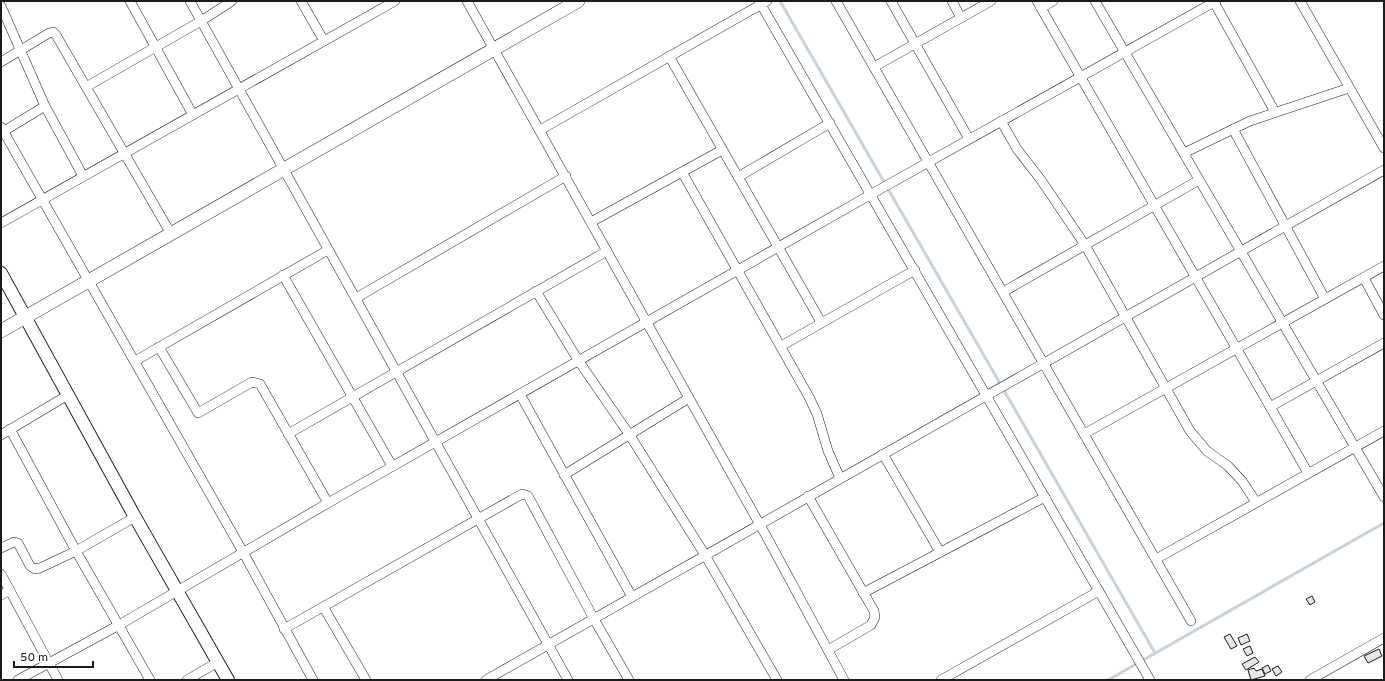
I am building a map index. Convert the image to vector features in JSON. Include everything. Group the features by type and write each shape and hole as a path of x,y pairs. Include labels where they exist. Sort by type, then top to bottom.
{"main road":[{"path":"1,331 578,1"}],"street":[{"path":"130,1 193,115"},
{"path":"190,1 237,89 356,298 568,680"},
{"path":"86,87 201,21 232,1"},
{"path":"301,1 324,41"},
{"path":"1,223 394,1"},
{"path":"467,1 495,48 844,680"},
{"path":"836,1 1191,621"},
{"path":"891,1 969,139"},
{"path":"952,1 961,18"},
{"path":"874,67 991,1"},
{"path":"1053,1 1039,4 1308,473"},
{"path":"1095,1 1384,497"},
{"path":"1300,1 1384,148"},
{"path":"540,130 762,2 1150,680"},
{"path":"18,680 119,625 392,466 738,269 1215,2 1275,112"},
{"path":"1,6 45,106 83,176"},
{"path":"1,62 53,32 171,234"},
{"path":"668,56 821,322"},
{"path":"1184,153 1233,129 1275,112 1350,88"},
{"path":"45,106 2,130 135,361 243,552 313,680"},
{"path":"1001,121 1017,149 1041,180 1085,245 1190,431 1207,451 1228,466 1256,502"},
{"path":"738,177 830,123"},
{"path":"1233,129 1325,299"},
{"path":"591,222 722,150"},
{"path":"486,680 1384,170"},
{"path":"682,172 738,269 814,408 828,451 840,478"},
{"path":"356,298 566,176"},
{"path":"1003,292 1199,180"},
{"path":"135,361 328,250"},
{"path":"288,434 607,250"},
{"path":"1084,434 1384,266"},
{"path":"781,346 915,270"},
{"path":"1,273 135,517 228,680"},
{"path":"283,275 392,466"},
{"path":"1364,278 1384,315"},
{"path":"536,291 578,360 629,434 705,555 777,680"},
{"path":"1270,407 1384,343"},
{"path":"159,347 196,412 200,413 252,382 257,382 260,384 328,503"},
{"path":"520,394 632,597"},
{"path":"1,435 68,395"},
{"path":"564,475 689,398"},
{"path":"10,429 76,551 150,680"},
{"path":"1156,559 1384,431"},
{"path":"883,454 940,552"},
{"path":"284,629 324,608 516,496 522,494 528,496 594,619 629,680"},
{"path":"808,496 874,611 875,618 871,625 828,650"},
{"path":"863,593 1045,497"},
{"path":"1,548 11,542 18,543 30,566 35,569 76,551 135,517"},
{"path":"1,574 58,680"},
{"path":"1,595 10,590"},
{"path":"941,680 1099,591"},
{"path":"324,608 366,680"},
{"path":"1310,680 1384,638"},
{"path":"187,680 218,662"}],"building":[{"path":"1312,596 1315,602 1310,605 1306,599"},
{"path":"1230,634 1237,646 1231,649 1224,637"},
{"path":"1247,634 1250,641 1241,645 1238,638"},
{"path":"1250,646 1253,653 1247,656 1243,649"},
{"path":"1379,649 1382,656 1368,663 1364,656"},
{"path":"1255,657 1259,662 1246,670 1242,664"},
{"path":"1268,665 1271,671 1265,674 1262,668"},
{"path":"1278,666 1282,672 1276,676 1272,669"},
{"path":"1254,668 1256,671 1262,669 1265,676 1251,680 1248,670"}],"waterway":[{"path":"780,1 1155,653"},
{"path":"1108,680 1384,523"}]}
